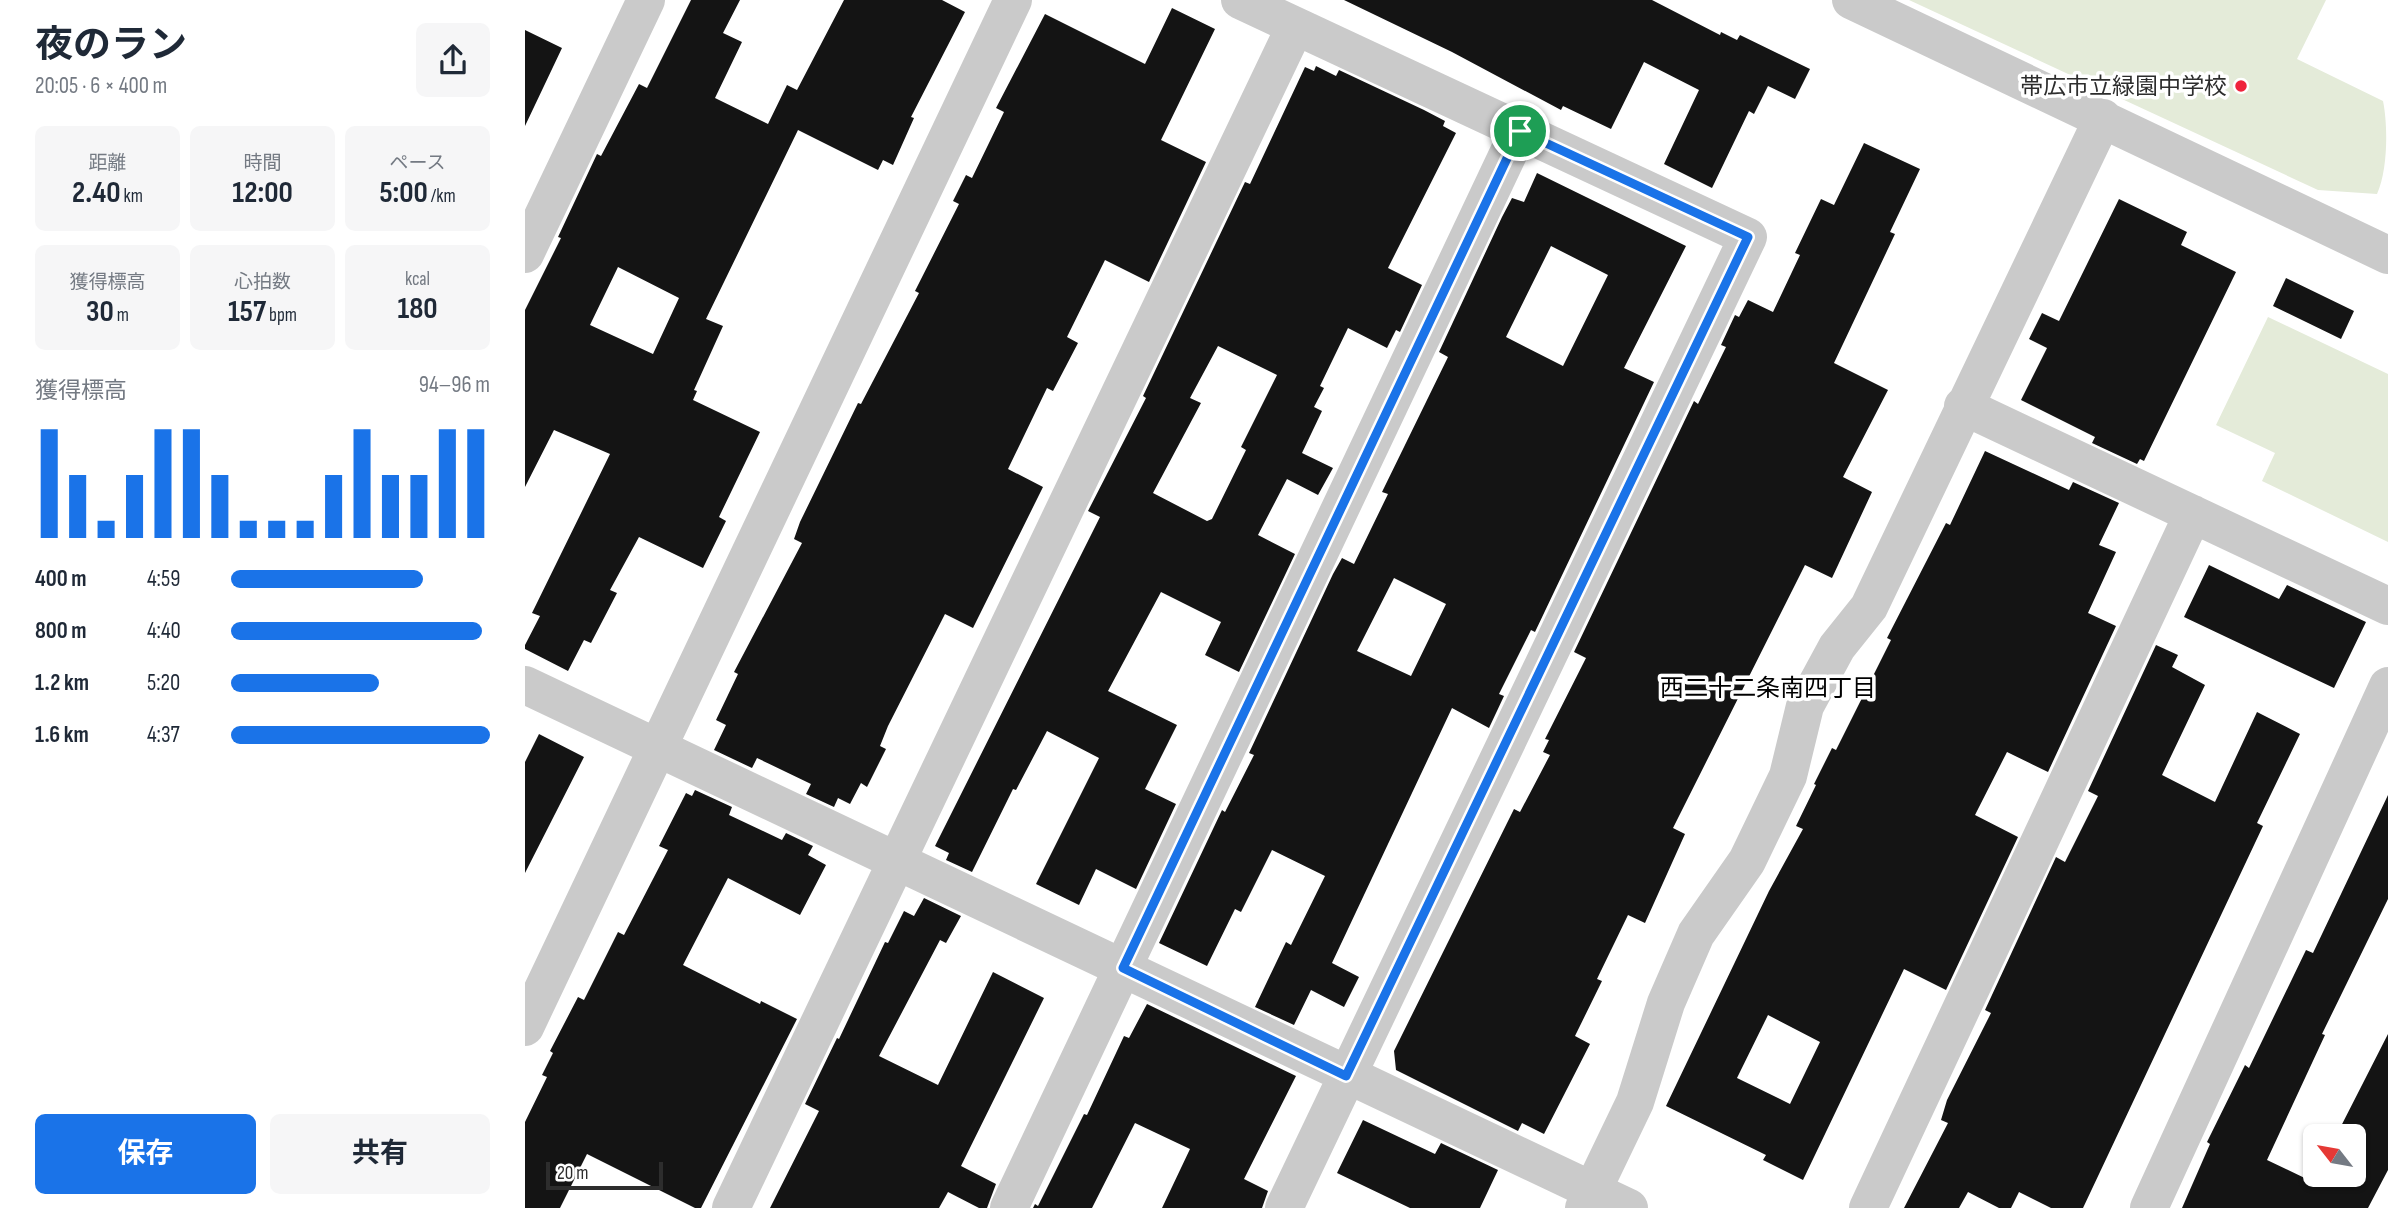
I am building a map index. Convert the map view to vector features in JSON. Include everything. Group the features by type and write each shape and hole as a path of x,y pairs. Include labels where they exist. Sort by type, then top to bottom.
{"street":[{"path":"525,254 646,0"},
{"path":"525,1027 1013,0"},
{"path":"1240,0 1748,237 1284,1208"},
{"path":"1851,0 2388,254"},
{"path":"731,1208 1295,27"},
{"path":"1589,1199 1635,1102 1666,1003 1696,934 1747,861 1788,776 1805,706 1836,647 1869,607 2103,118"},
{"path":"1009,1208 1520,131"},
{"path":"1963,406 2388,606"},
{"path":"1868,1208 2193,514"},
{"path":"525,685 1123,968 1346,1076 1589,1199 1629,1208"},
{"path":"2149,1208 2388,686"}],"green space":[{"name":"帯広市立緑園中学校","path":"1909,0 2326,0 2297,59 2383,101 2386,148 2377,194 2318,190"},
{"path":"2268,317 2388,374 2388,542 2262,481 2275,453 2216,425"}],"building":[{"path":"691,0 740,0 723,33 742,42 715,98 768,124 787,85 797,90 844,0 942,0 965,12 911,117 914,118 893,165 883,160 878,170 798,130 706,319 723,326 694,390 697,391 693,400 760,432 719,517 726,521 703,568 639,537 610,590 617,593 591,643 584,640 568,671 525,649 525,645 540,616 532,613 610,454 554,430 525,487 525,310 561,238 558,237 597,154 601,156 639,84 647,88","holes":["618,267 679,298 653,354 590,325"]},
{"path":"1344,0 1652,0 1720,35 1721,32 1737,40 1740,35 1810,69 1795,99 1768,86 1754,114 1749,111 1712,188 1664,164 1699,90 1644,62 1611,129 1563,106 1561,110 1452,52"},
{"path":"1172,8 1215,29 1161,140 1206,162 1149,282 1105,260 1067,337 1078,343 1053,391 1047,388 1008,469 1043,487 973,628 945,614 888,726 880,746 886,749 867,787 861,783 850,804 838,798 834,807 806,794 811,784 757,758 752,768 714,750 726,725 716,720 738,674 734,672 802,543 794,539 800,522 858,403 861,404 919,293 915,291 959,204 953,201 966,175 972,178 1004,112 996,108 1045,14 1145,64"},
{"path":"525,30 562,48 525,126"},
{"path":"1316,66 1336,76 1339,70 1445,121 1443,126 1456,133 1388,268 1422,285 1400,332 1396,330 1387,348 1348,328 1320,386 1324,388 1314,407 1322,411 1302,453 1333,468 1318,495 1287,479 1258,535 1295,554 1239,672 1205,655 1221,622 1161,592 1108,691 1177,725 1145,789 1176,804 1136,889 1096,869 1079,905 1036,884 1099,758 1047,731 1016,790 1013,789 972,872 946,860 949,853 935,846 1100,517 1088,511 1146,398 1143,396 1245,182 1250,184 1305,67 1314,71","holes":["1218,346 1277,375 1241,447 1246,450 1212,519 1207,521 1153,493 1201,403 1190,398"]},
{"path":"1864,143 1920,169 1890,232 1895,234 1834,363 1888,390 1843,477 1872,492 1832,578 1805,565 1673,828 1685,834 1645,923 1628,915 1597,979 1602,981 1575,1036 1590,1044 1544,1134 1522,1123 1518,1131 1396,1070 1394,1051 1514,809 1520,812 1550,755 1543,752 1549,740 1545,739 1586,658 1574,652 1694,401 1698,404 1726,347 1721,345 1735,315 1739,317 1748,300 1773,312 1800,255 1795,253 1821,199 1834,205"},
{"path":"1537,173 1686,246 1624,368 1654,382 1535,632 1531,630 1499,694 1504,696 1489,728 1452,708 1332,963 1359,977 1344,1007 1311,990 1294,1025 1255,1007 1286,942 1291,945 1325,876 1272,850 1241,912 1235,909 1207,966 1159,943 1222,810 1225,812 1254,755 1249,753 1333,574 1342,558 1354,564 1388,494 1382,492 1448,357 1439,352 1502,217 1512,198 1524,202","holes":["1551,246 1608,275 1563,366 1506,337","1394,578 1446,604 1411,676 1357,651"]},
{"path":"2119,199 2187,232 2181,245 2236,272 2144,461 2140,459 2137,464 2092,443 2095,437 2021,400 2047,348 2029,339 2042,313 2059,321"},
{"path":"2286,278 2354,311 2341,339 2273,306"},
{"path":"1985,451 2069,490 2073,482 2119,503 2099,545 2116,552 2088,613 2116,626 2048,772 2007,752 1975,815 2018,837 1946,990 1904,969 1803,1180 1763,1160 1766,1155 1666,1106 1769,891 1803,829 1796,826 1816,785 1814,784 1832,748 1836,750 1891,640 1887,638 1946,523 1950,525","holes":["1768,1015 1820,1042 1790,1104 1737,1078"]},
{"path":"2209,565 2279,599 2287,585 2366,622 2334,688 2184,617"},
{"path":"2156,645 2178,655 2172,667 2205,685 2162,775 2215,802 2257,712 2300,734 2257,823 2263,826 2083,1208 2051,1208 2019,1192 2011,1208 1999,1208 1968,1192 1959,1208 1904,1208 1948,1123 1941,1120 1947,1100 1991,1013 1985,1010 2056,857 2065,862 2098,796 2088,791"},
{"path":"539,734 584,757 525,873 525,762"},
{"path":"695,790 732,807 729,815 782,840 786,833 813,846 808,855 826,865 800,915 728,878 683,965 760,1004 761,1001 797,1019 701,1208 695,1208 587,1154 560,1208 525,1208 525,1122 547,1077 542,1075 553,1053 550,1051 578,997 584,1000 618,932 624,935 668,850 659,846 686,793 692,796"},
{"path":"2388,795 2388,899 2322,1034 2325,1035 2267,1160 2303,1177 2303,1187 2366,1187 2366,1124 2342,1124 2388,1034 2388,1170 2368,1208 2182,1208 2210,1144 2207,1142 2245,1065 2249,1068 2306,950 2313,953"},
{"path":"924,898 961,916 946,943 940,940 879,1056 938,1085 993,972 1044,998 961,1166 996,1184 987,1208 979,1208 948,1192 939,1208 770,1208 819,1111 805,1104 837,1038 839,1039 885,942 888,943 904,911 914,916"},
{"path":"1147,1004 1296,1076 1244,1179 1268,1191 1262,1208 1162,1208 1190,1149 1135,1123 1092,1208 1033,1208 1035,1204 1038,1206 1084,1114 1087,1115 1124,1036 1129,1038"},
{"path":"1363,1120 1435,1154 1441,1143 1498,1170 1480,1208 1410,1208 1337,1173"}],"place":[{"name":"帯広市立緑園中学校","path":"2241,86"}],"district":[{"name":"西二十二条南四丁目","path":"1768,688"}],"route":[{"path":"1520,131 1748,237 1346,1076 1123,968 1520,131"}]}
